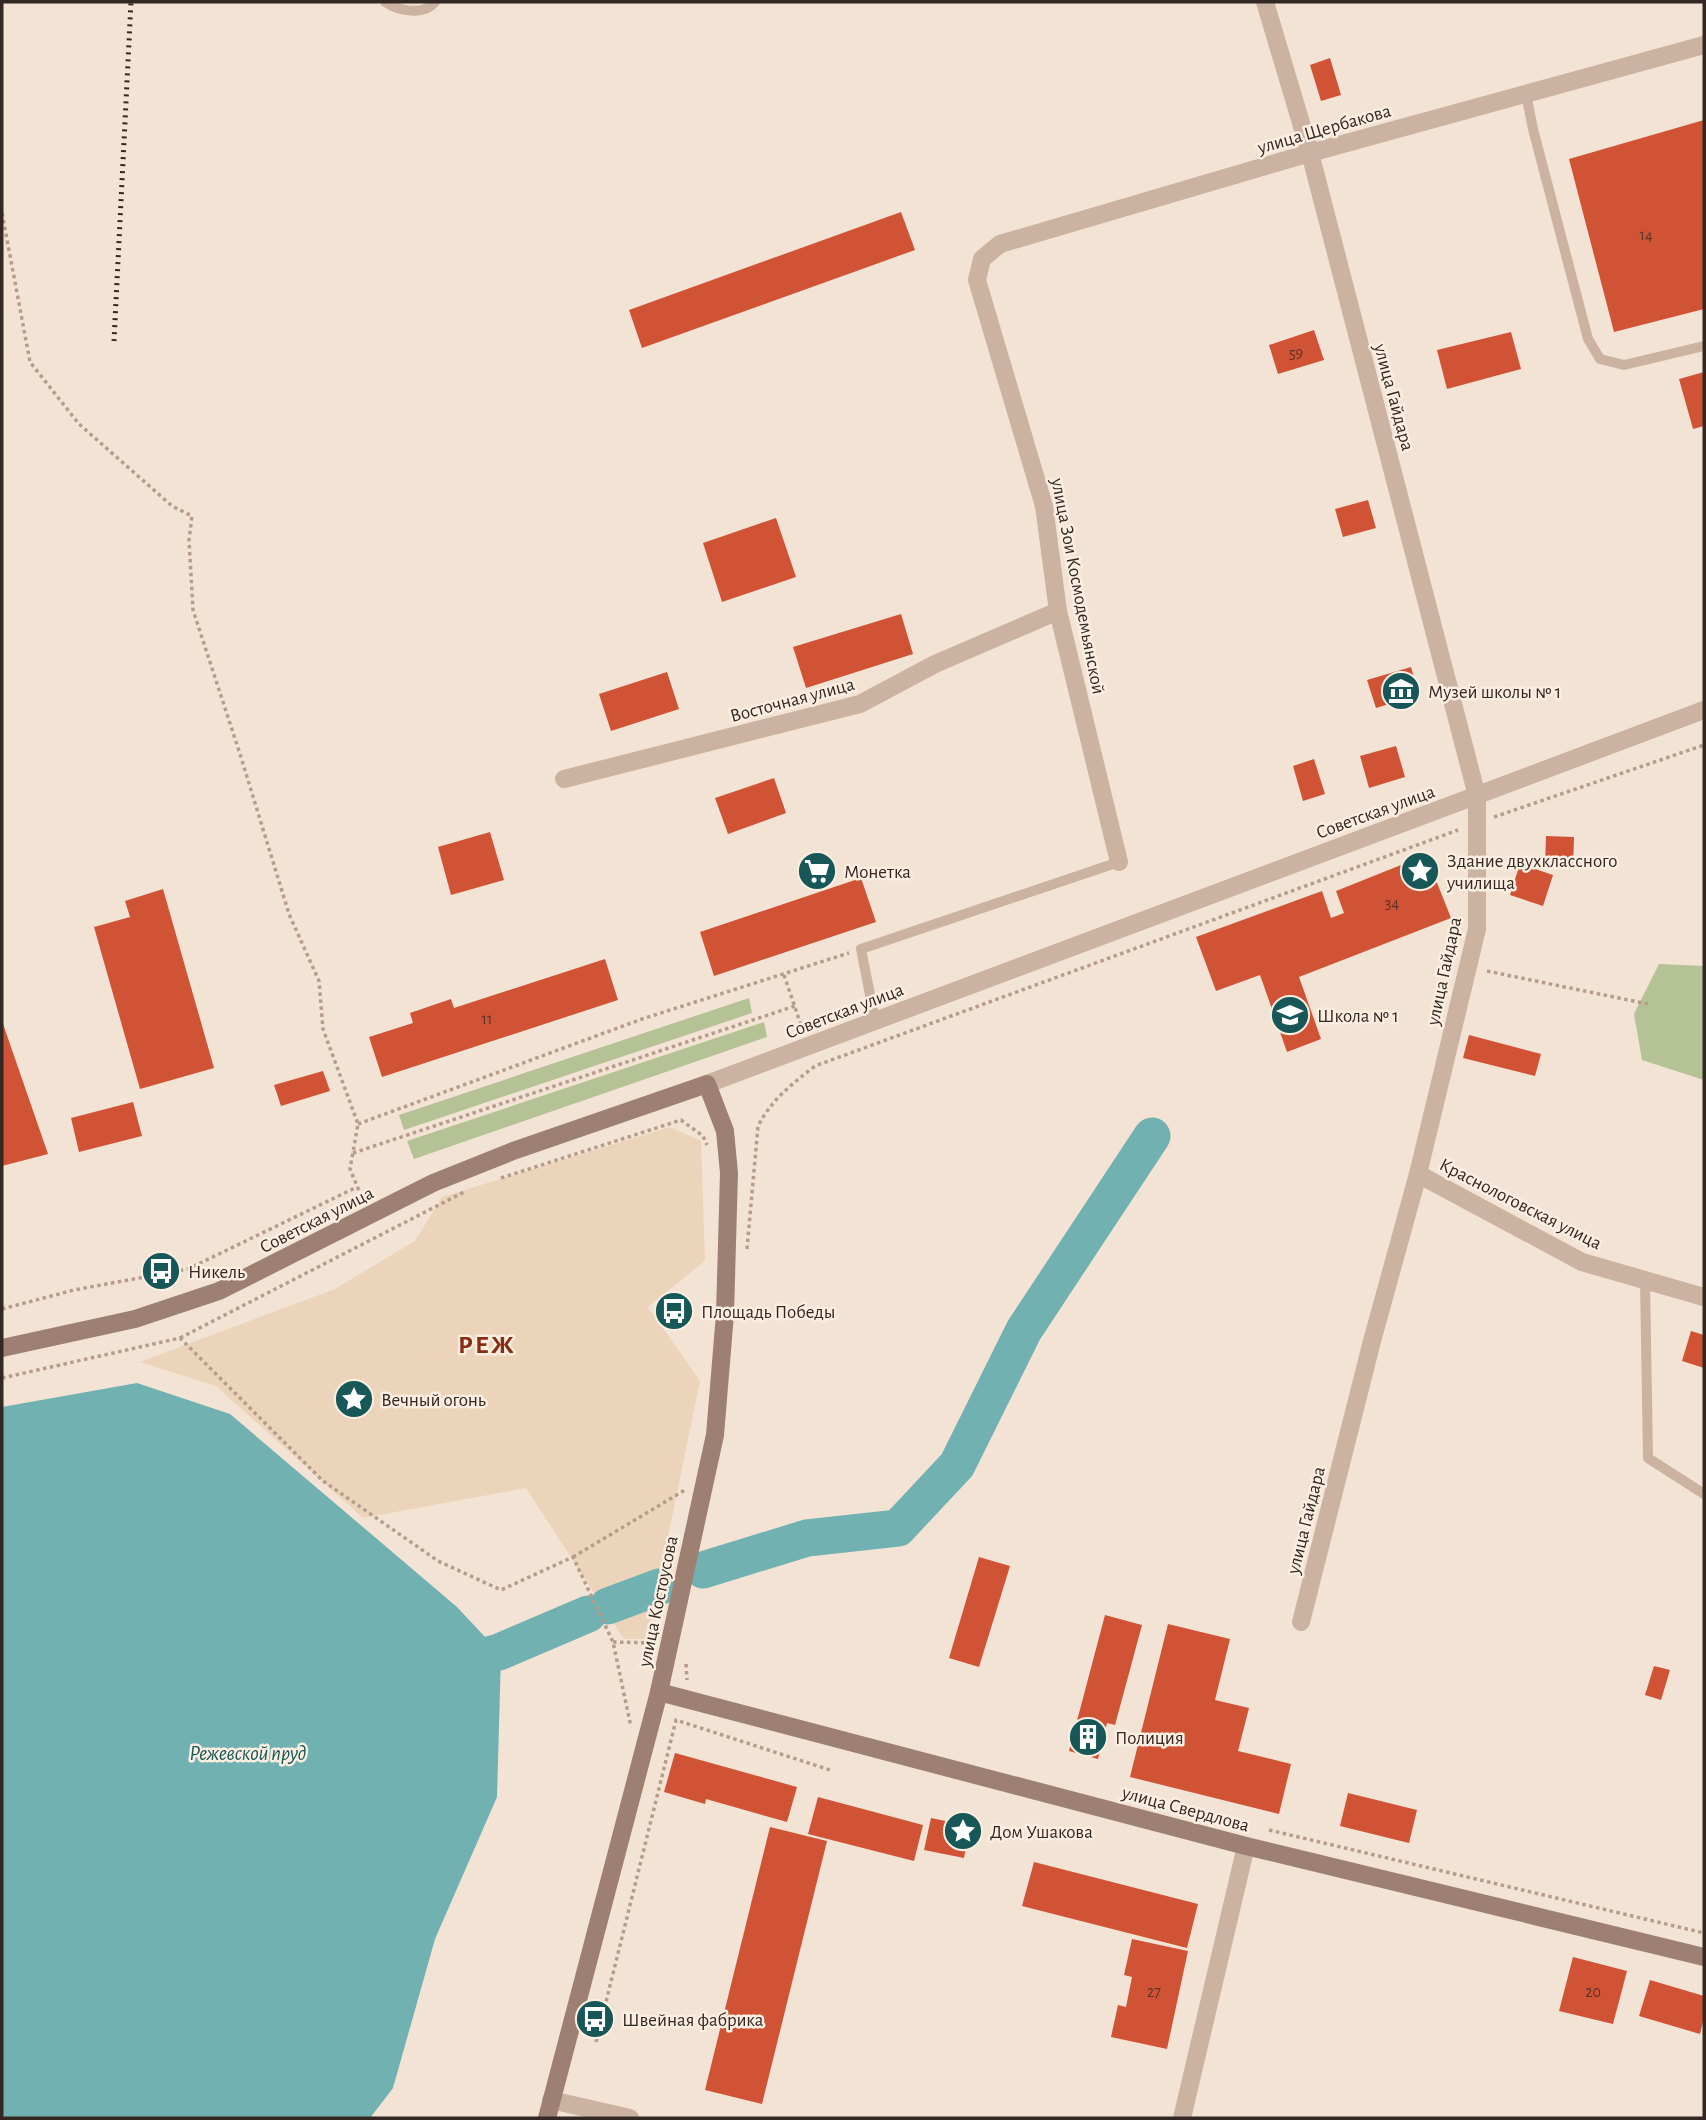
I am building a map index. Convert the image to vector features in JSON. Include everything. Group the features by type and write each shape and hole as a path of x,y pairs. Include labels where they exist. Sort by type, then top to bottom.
{"main road":[{"name":"Советская улица","path":"2,1348 135,1319 219,1291 433,1183 513,1151 707,1084"},
{"name":"улица Костоусова","path":"547,2118 659,1692 715,1435 724,1327 729,1173 725,1131 707,1084"},
{"name":"улица Свердлова","path":"659,1692 1246,1846 1704,1957"}],"street":[{"name":"улица Гайдара","path":"1265,2 1310,153 1477,796 1478,823 1477,929 1418,1174 1372,1341 1301,1622"},
{"name":"улица Щербакова","path":"976,280 982,259 1000,244 1310,153 1704,45"},
{"name":"улица Зои Космодемьянской","path":"976,280 1044,506 1058,611 1119,862"},
{"name":"Восточная улица","path":"564,779 860,704 935,664 1058,611"},
{"name":"Советская улица","path":"707,1084 1704,710"},
{"name":"Краснологовская улица","path":"1418,1174 1582,1262 1704,1297"},
{"path":"1182,2118 1246,1846"},
{"path":"551,2100 630,2118"}],"lane":[{"path":"385,2 408,11 431,6 435,2"},
{"path":"1526,94 1588,339 1600,359 1624,365 1704,346"},
{"path":"875,1020 861,949 1119,862"},
{"path":"1646,1280 1648,1458 1704,1494"}],"path":[{"path":"2,213 30,362 79,424 172,506 192,516 189,540 193,610 289,914 319,981 323,1030 358,1124 350,1169 357,1187 188,1269 74,1290 2,1309"},
{"path":"747,1253 758,1126 767,1108 781,1093 815,1066 1478,823 1704,745"},
{"path":"358,1124 642,1019 861,949"},
{"path":"1468,967 1648,1004"},
{"path":"783,975 815,1066"},
{"path":"353,1153 794,1006"},
{"path":"490,1181 681,1120 703,1136 709,1153"},
{"path":"2,1378 180,1338 466,1192"},
{"path":"180,1338 323,1481 438,1561 501,1590 573,1557 691,1486 688,1499"},
{"path":"573,1557 613,1642 632,1735 636,1722"},
{"path":"685,1661 687,1682"},
{"path":"596,2042 676,1720 830,1770"},
{"path":"1264,1829 1704,1933"}],"green space":[{"path":"1659,964 1704,966 1704,1080 1642,1060 1634,1014"},
{"path":"749,998 752,1013 404,1130 399,1115"},
{"path":"764,1022 767,1037 414,1159 407,1141"}],"shaded area":[{"path":"670,1127 701,1141 705,1261 648,1307 700,1381 647,1639 624,1639 526,1488 363,1518 216,1386 140,1362 335,1289 415,1241 442,1197"}],"water":[{"name":"Режевской пруд","path":"137,1383 230,1414 457,1607 501,1654 497,1797 435,1939 393,2088 370,2118 2,2118 2,1407"}],"building":[{"path":"1330,58 1341,95 1321,101 1310,65"},
{"path":"1704,120 1704,309 1614,332 1569,159"},
{"path":"901,212 915,250 642,348 629,310"},
{"path":"1314,330 1324,360 1278,374 1269,345"},
{"path":"1511,332 1521,369 1447,389 1437,350"},
{"path":"1704,372 1704,426 1693,429 1679,379"},
{"path":"1368,500 1376,528 1343,537 1335,509"},
{"path":"776,518 796,577 722,602 703,543"},
{"path":"901,614 913,654 806,688 793,647"},
{"path":"1411,667 1419,695 1376,708 1367,680"},
{"path":"667,672 679,709 611,731 599,694"},
{"path":"1396,746 1405,777 1369,788 1360,756"},
{"path":"1314,759 1325,794 1303,801 1293,766"},
{"path":"774,778 786,813 728,834 715,798"},
{"path":"490,832 504,880 451,895 438,847"},
{"path":"1546,836 1574,837 1573,868 1545,867"},
{"path":"1426,855 1451,918 1299,977 1321,1039 1287,1052 1260,975 1216,991 1196,937 1322,891 1331,918 1344,913 1336,891"},
{"path":"1520,864 1553,875 1543,906 1510,895"},
{"path":"861,878 876,922 714,976 700,932"},
{"path":"163,889 214,1068 140,1089 94,927 130,917 125,901"},
{"path":"605,959 618,1000 382,1077 369,1037 413,1023 410,1013 451,999 454,1008"},
{"path":"2,1021 48,1154 2,1166"},
{"path":"1469,1035 1541,1054 1535,1076 1463,1058"},
{"path":"323,1071 330,1091 281,1106 274,1085"},
{"path":"133,1102 142,1136 79,1152 71,1118"},
{"path":"1691,1331 1704,1335 1704,1368 1682,1361"},
{"path":"979,1557 1010,1566 979,1667 949,1658"},
{"path":"1105,1615 1142,1625 1115,1725 1107,1723 1098,1759 1069,1751"},
{"path":"1168,1624 1230,1639 1215,1700 1249,1708 1238,1751 1291,1764 1279,1814 1130,1777"},
{"path":"1654,1666 1670,1670 1661,1700 1645,1695"},
{"path":"675,1753 797,1787 787,1822 706,1799 705,1804 664,1792"},
{"path":"1348,1793 1417,1810 1409,1843 1340,1826"},
{"path":"818,1797 923,1825 914,1861 808,1834"},
{"path":"931,1818 970,1826 964,1858 924,1850"},
{"path":"770,1827 827,1841 762,2104 705,2090"},
{"path":"1034,1862 1198,1904 1187,1948 1022,1906"},
{"path":"1132,1939 1188,1951 1167,2049 1111,2037 1118,2005 1126,2007 1132,1977 1124,1975"},
{"path":"1573,1957 1627,1971 1613,2024 1559,2011"},
{"path":"1650,1980 1704,1996 1704,2017 1700,2034 1639,2016"}],"waterway":[{"path":"703,1570 807,1538 898,1528 957,1465 1024,1330 1152,1136"},
{"path":"608,1606 659,1587"},
{"path":"452,1665 499,1652 588,1614"}],"railway":[{"path":"114,341 131,2"}],"place":[{"name":"Музей школы № 1","path":"1401,691"},
{"name":"Монетка","path":"817,871"},
{"name":"Здание двухклассного училища","path":"1420,871"},
{"name":"Школа № 1","path":"1290,1015"},
{"name":"Никель","path":"161,1271"},
{"name":"Площадь Победы","path":"674,1311"},
{"name":"Вечный огонь","path":"354,1399"},
{"name":"Полиция","path":"1088,1737"},
{"name":"Дом Ушакова","path":"963,1831"},
{"name":"Швейная фабрика","path":"595,2019"}],"district":[{"name":"РЕЖ","path":"487,1344"}]}
